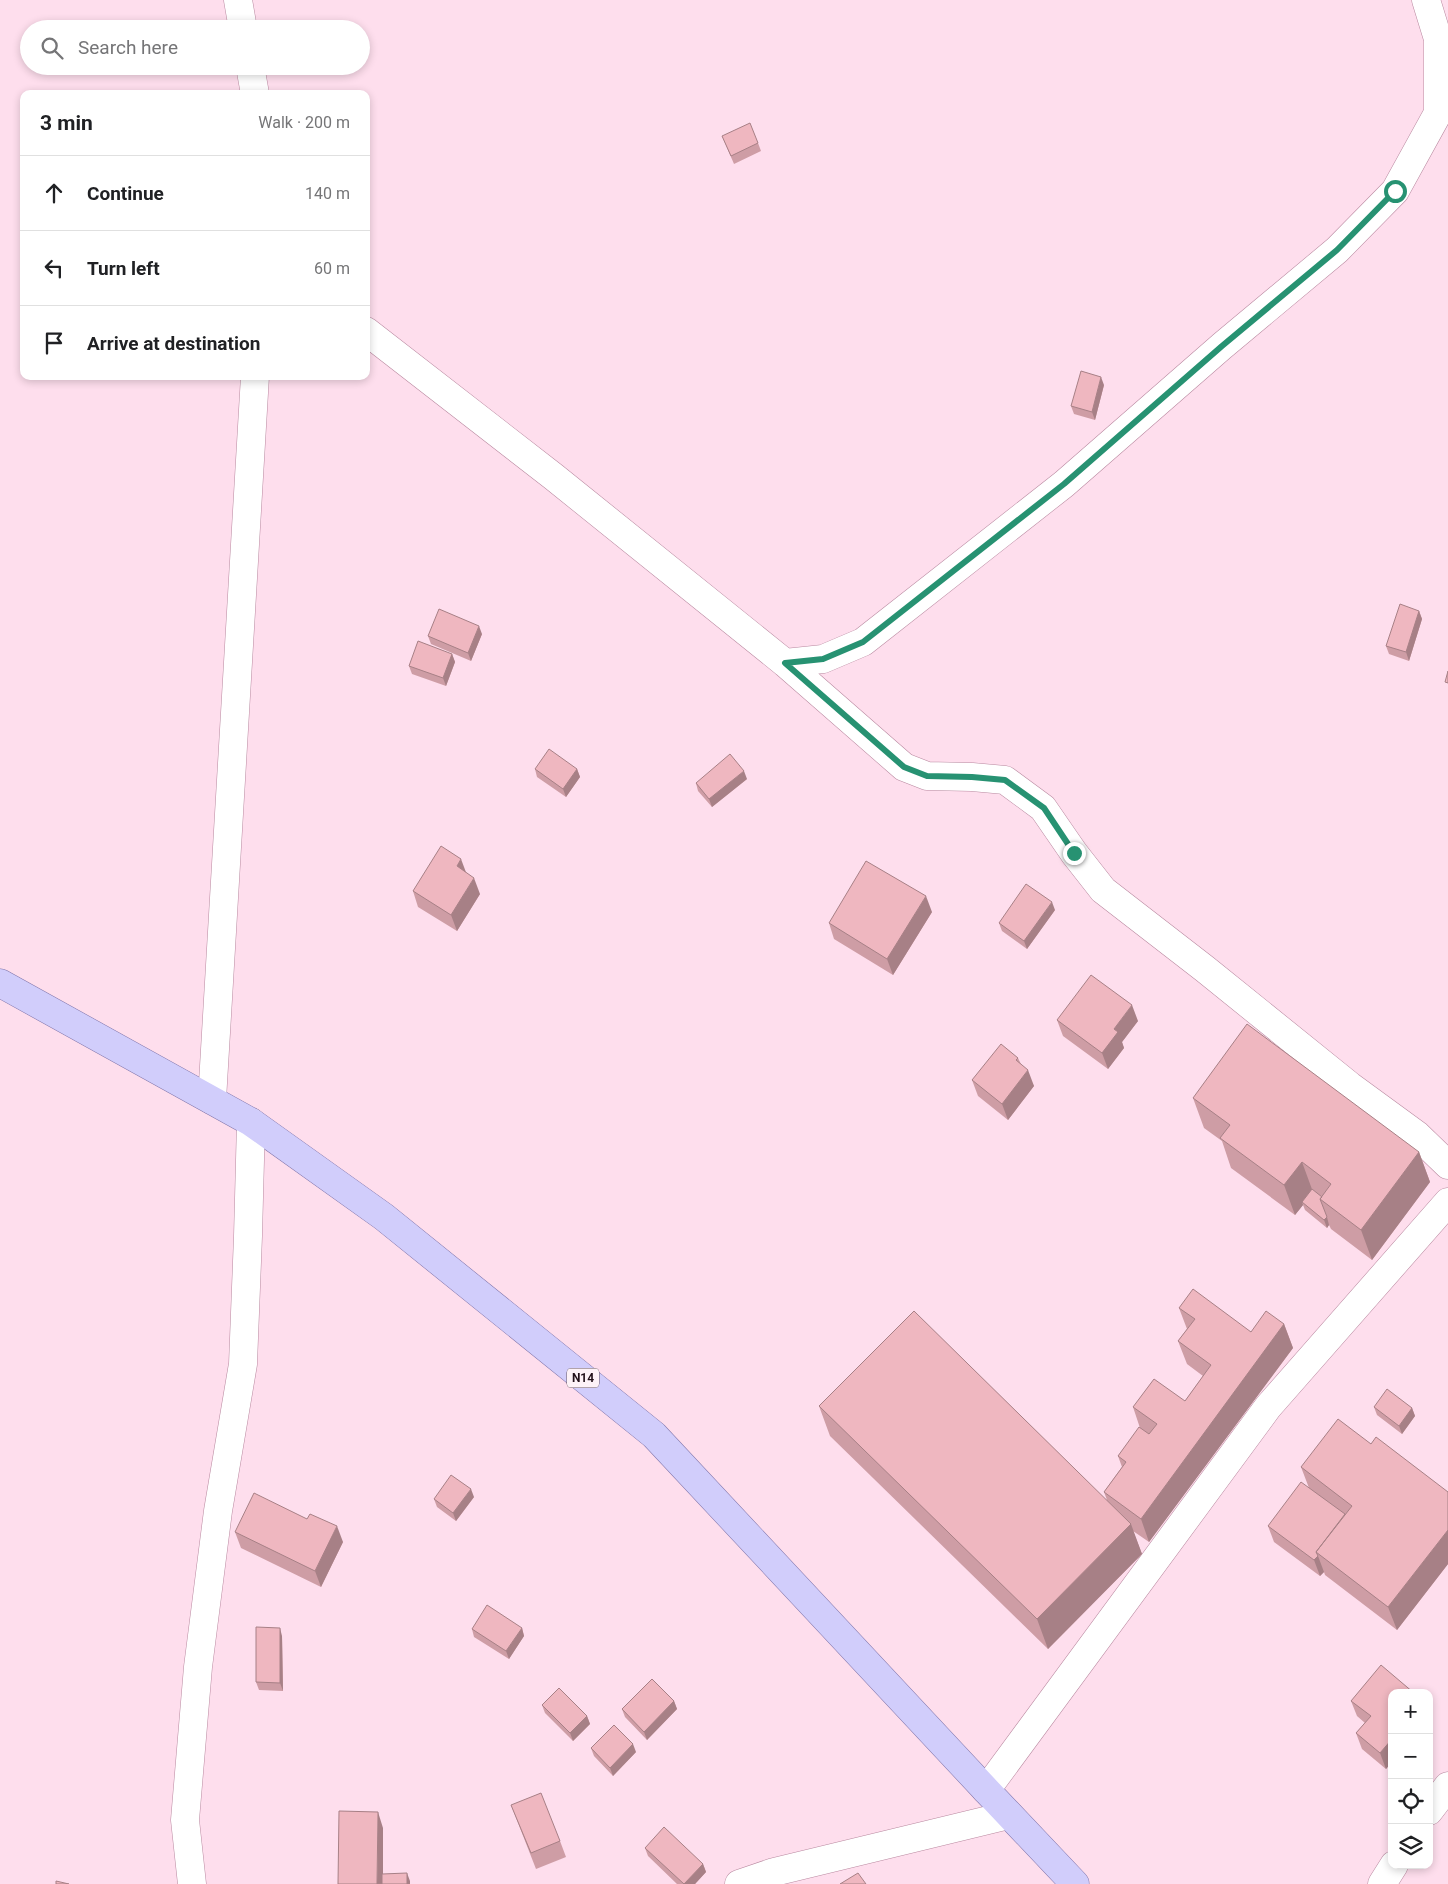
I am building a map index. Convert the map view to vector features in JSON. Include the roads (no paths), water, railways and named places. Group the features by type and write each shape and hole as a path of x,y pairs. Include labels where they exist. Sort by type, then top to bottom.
{"main road":[{"name":"N14","path":"0,984 251,1122 384,1217 654,1435 1009,1815 1076,1884"}],"street":[{"path":"238,0 242,20"},
{"path":"785,663 823,659 863,642 1064,484 1222,346 1337,250 1395,191 1443,113 1438,39 1426,0"},
{"path":"252,75 254,90"},
{"path":"370,334 554,477 785,663 904,767 927,776 1005,780 1044,808 1102,890 1205,968 1350,1086 1417,1135 1448,1165"},
{"path":"212,1100 255,380"},
{"path":"192,1884 185,1820 203,1628 218,1511 242,1364 251,1122"},
{"path":"986,1790 1268,1407 1448,1202"},
{"path":"1433,1806 1448,1786"},
{"path":"739,1884 774,1872 1009,1815"},
{"path":"1382,1884 1391,1869"}]}
